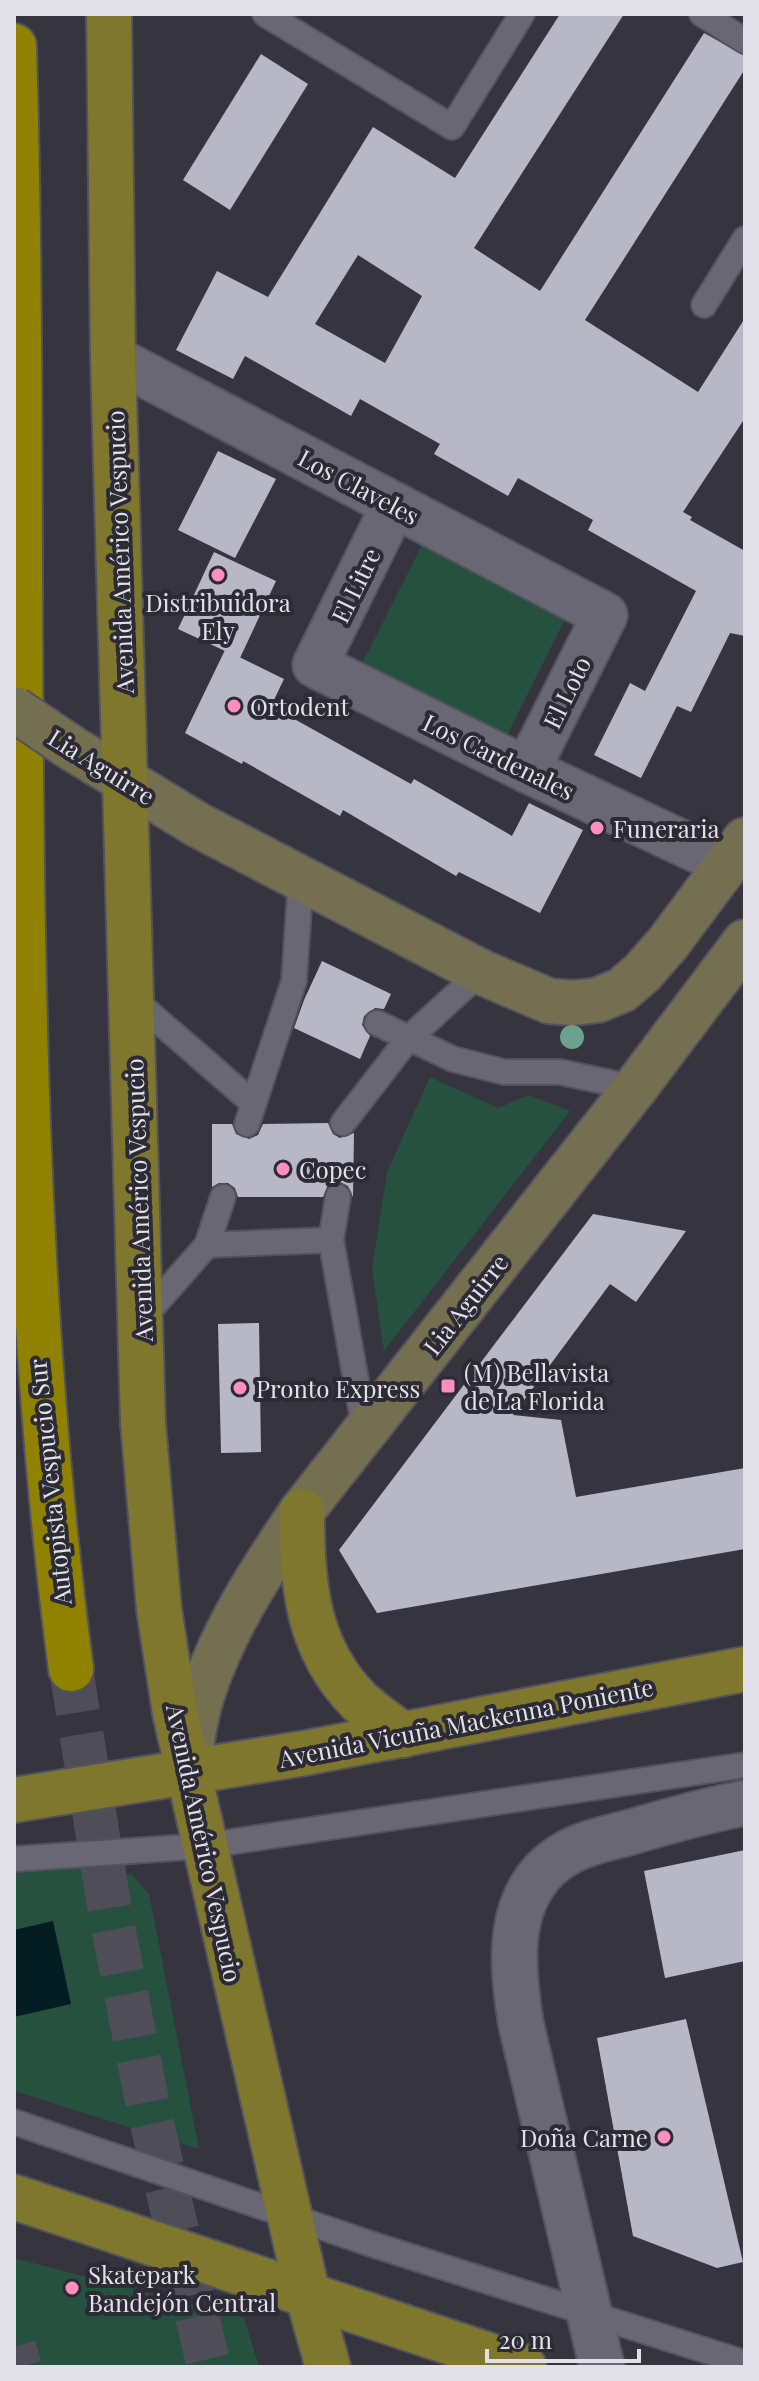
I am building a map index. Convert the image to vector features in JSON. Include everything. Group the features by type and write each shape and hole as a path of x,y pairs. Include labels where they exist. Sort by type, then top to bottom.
{"highway":[{"name":"Autopista Vespucio Sur","path":"14,46 17,881 22,1089 27,1227 43,1443 71,1669"}],"main road":[{"name":"Avenida Américo Vespucio","path":"109,14 113,358 143,1423 151,1531 161,1624 187,1774 308,2296 328,2367"},
{"name":"Lia Aguirre","path":"14,709 126,783 198,825 481,972 549,1001 573,1003 598,1000 622,990 642,973 668,943 736,852"},
{"name":"Lia Aguirre","path":"187,1774 203,1691 256,1583 302,1511 635,1088 745,942"},
{"path":"302,1511 303,1575 310,1614 320,1644 332,1669 351,1692 403,1735"},
{"name":"Avenida Vicuña Mackenna Poniente","path":"14,1800 187,1774 745,1669"},
{"path":"14,2197 524,2367"}],"street":[{"name":"Los Claveles","path":"113,358 605,615"},
{"name":"El Litre","path":"315,665 394,505"},
{"name":"El Loto","path":"527,770 605,615"},
{"name":"Los Cardenales","path":"315,665 527,770 736,852"},
{"path":"602,2367 521,2024 513,1941 518,1915 529,1889 546,1868 568,1852 712,1809 745,1803"}],"lane":[{"path":"265,14 452,127 522,14"},
{"path":"702,14 745,41"},
{"path":"704,305 745,239"},
{"path":"132,998 250,1114 301,985 301,877"},
{"path":"343,1123 408,1039 481,972"},
{"path":"377,1023 453,1059 504,1072 560,1072 635,1088"},
{"path":"142,1319 207,1245 223,1197"},
{"path":"338,1197 331,1240 365,1431"},
{"path":"207,1245 331,1240"},
{"path":"14,1859 203,1846 745,1765"},
{"path":"14,2122 374,2245 745,2363"}],"green space":[{"path":"425,539 569,611 505,739 361,666"},
{"path":"430,1077 498,1108 529,1095 570,1111 384,1351 372,1269 387,1172"},
{"path":"96,1862 132,1875 149,1894 199,2149 14,2091 14,1864"},
{"name":"Skatepark Bandejón Central","path":"14,2258 244,2318 259,2367 14,2367"}],"shaded area":[{"path":"53,1921 71,2004 14,2017 14,1930"}],"building":[{"path":"560,14 624,14 474,248 540,291 704,33 745,56 745,69 585,320 698,392 745,318 745,418 683,512 692,517 690,520 745,551 745,636 730,633 691,712 677,706 641,778 594,755 630,683 645,691 696,591 588,530 593,520 518,478 508,496 434,454 440,444 360,399 351,416 245,356 233,379 176,350 217,271 268,297 373,127 455,178","holes":["358,255 422,296 385,363 315,324"]},
{"path":"261,54 308,84 230,210 183,180"},
{"path":"218,451 276,479 235,558 178,530"},
{"path":"214,552 276,581 240,658 178,629"},
{"path":"225,650 284,679 271,706 411,784 414,779 512,836 529,803 583,830 540,913 459,872 456,876 343,810 340,816 243,761 242,764 185,733"},
{"path":"322,961 391,994 384,1009 375,1008 364,1016 362,1025 370,1036 360,1059 294,1028"},
{"path":"328,1123 333,1134 340,1138 354,1133 353,1197 348,1186 340,1182 327,1187 323,1197 238,1197 235,1188 228,1183 212,1187 212,1124 232,1124 236,1134 249,1139 258,1135 263,1124"},
{"path":"593,1214 686,1231 636,1302 610,1284 513,1415 561,1420 576,1497 745,1468 745,1549 377,1613 339,1550"},
{"name":"Pronto Express","path":"259,1323 261,1452 221,1453 218,1324"},
{"path":"745,1850 745,1961 665,1978 644,1871"},
{"name":"Doña Carne","path":"686,2019 743,2262 717,2268 633,2236 597,2038"}],"tunnel":[{"path":"71,1669 111,1917 149,2111 209,2367"},
{"path":"14,2347 20,2367"}],"place":[{"name":"Distribuidora Ely","path":"218,575"},
{"name":"Ortodent","path":"234,706"},
{"name":"Funeraria","path":"597,828"},
{"name":"Copec","path":"283,1169"},
{"name":"(M) Bellavista de La Florida","path":"448,1386"},
{"name":"Pronto Express","path":"240,1388"},
{"name":"Doña Carne","path":"664,2137"},
{"name":"Skatepark Bandejón Central","path":"72,2288"}]}
